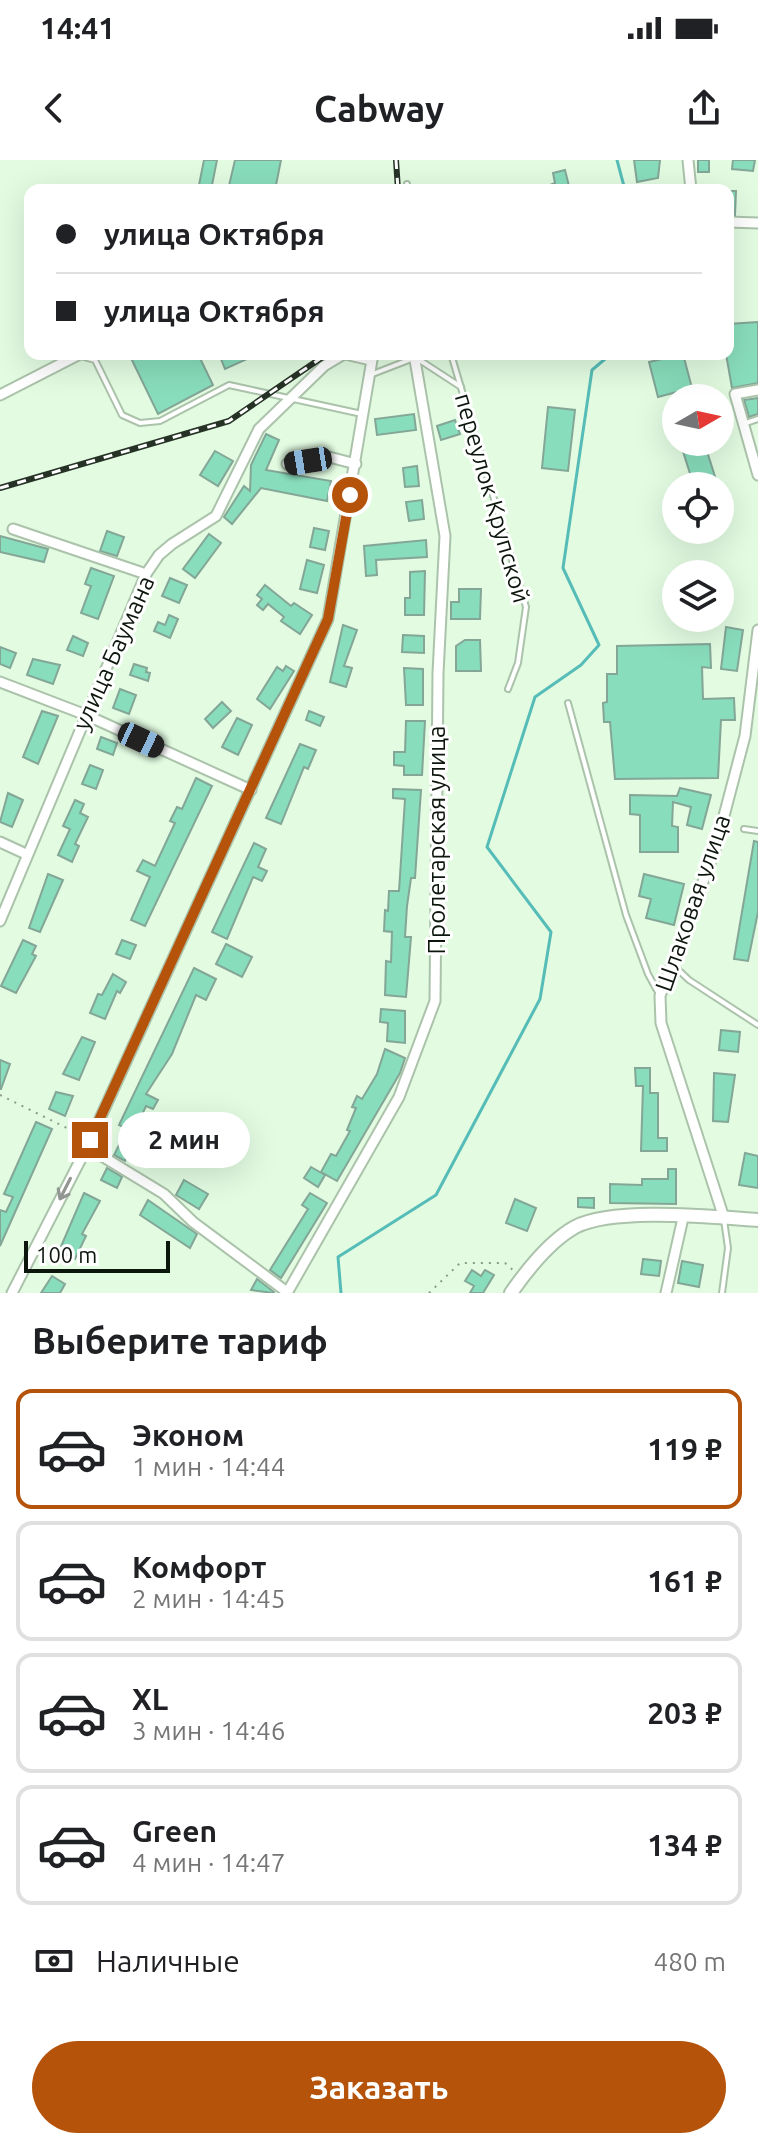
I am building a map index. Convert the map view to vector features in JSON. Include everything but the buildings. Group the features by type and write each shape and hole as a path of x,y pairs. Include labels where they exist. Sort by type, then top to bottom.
{"main road":[{"path":"511,1293 565,1233 587,1222 628,1217 758,1220"}],"street":[{"path":"688,160 690,184"},
{"path":"734,222 758,223"},
{"path":"0,395 68,360"},
{"name":"улица Баумана","path":"0,921 146,574 166,549 216,516 259,429 289,397 334,360"},
{"path":"12,1293 88,1143 328,619 371,360"},
{"name":"Пролетарская улица","path":"287,1292 399,1097 435,1001 438,673 445,536 417,360"},
{"path":"758,390 735,394 755,455 758,475"},
{"path":"287,464 329,457 356,464"},
{"path":"13,529 146,574"},
{"name":"Шлаковая улица","path":"724,1218 661,1023 660,996 715,850 745,736 758,630"},
{"path":"0,682 86,715 251,790"},
{"path":"0,842 26,854"},
{"path":"88,1143 164,1194 193,1222 287,1292"},
{"path":"666,1293 683,1218"}],"lane":[{"path":"95,360 122,415 140,423 160,421 229,385 362,414"},
{"path":"368,375 404,360"},
{"path":"423,360 461,387"},
{"name":"переулок Крупской","path":"453,360 526,607 518,663 508,689"},
{"path":"743,424 758,419"},
{"path":"568,703 626,915 648,974 660,996"},
{"path":"744,829 758,831"},
{"path":"672,964 689,980 758,1025"},
{"path":"722,1293 728,1248 724,1218"}],"path":[{"path":"0,1095 88,1143"},
{"path":"429,1293 460,1263 505,1263 522,1278"}],"waterway":[{"path":"617,160 623,184"},
{"path":"341,1293 338,1257 436,1195 540,999 551,932 487,847 535,697 581,665 599,645 563,568 592,370 604,360"}],"railway":[{"path":"396,160 398,184"},
{"path":"0,488 229,421 318,360"}],"route":[{"path":"90,1140 328,619 350,495"}]}
